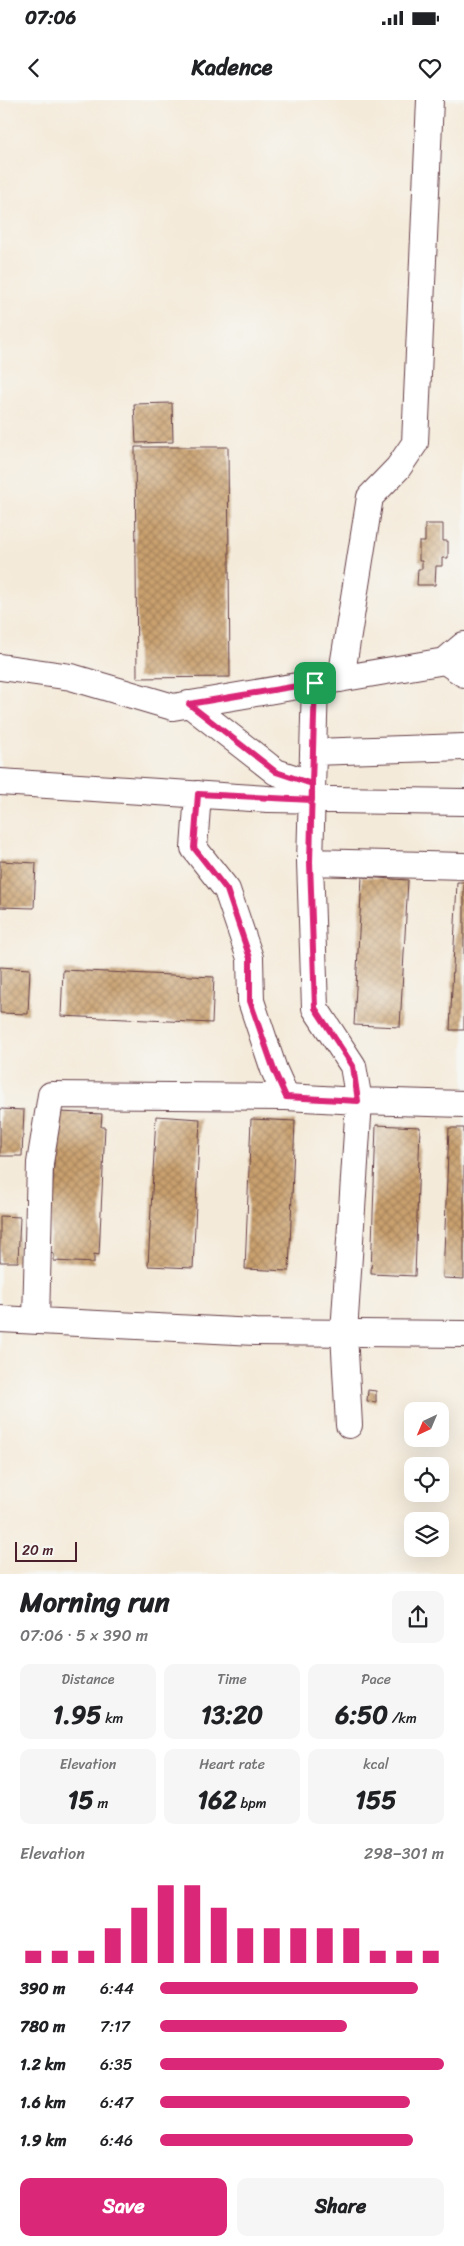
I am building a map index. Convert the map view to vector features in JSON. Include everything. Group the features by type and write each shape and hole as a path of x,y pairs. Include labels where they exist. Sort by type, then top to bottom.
{"lane":[{"path":"341,679 370,497 398,468 415,443 430,100"},
{"path":"0,667 71,677 173,707 458,660"},
{"path":"315,683 310,862 315,1008 353,1066 358,1101 344,1333 348,1425"},
{"path":"189,704 276,772 312,792"},
{"path":"313,752 464,747"},
{"path":"0,782 198,794 312,792 464,802"},
{"path":"198,794 194,848 227,890 250,958 250,1001 274,1070 286,1097"},
{"path":"310,862 464,866"},
{"path":"36,1320 40,1163 51,1095 286,1097 464,1104"},
{"path":"0,1319 255,1332 464,1334"}],"building":[{"path":"172,403 173,442 136,443 134,404"},
{"path":"135,447 228,447 230,677 137,678"},
{"path":"425,524 443,524 443,541 448,541 448,558 442,558 442,566 436,566 435,585 417,585 418,569 422,569 422,561 419,561 419,542 425,542"},
{"path":"0,861 36,863 34,908 0,907"},
{"path":"362,877 408,880 400,1027 354,1025"},
{"path":"457,882 464,882 464,1030 450,1030"},
{"path":"0,967 30,969 28,1014 0,1013"},
{"path":"63,970 214,977 212,1023 61,1016"},
{"path":"0,1109 24,1110 22,1156 0,1156"},
{"path":"60,1112 102,1114 101,1127 105,1127 99,1255 94,1254 94,1263 54,1261 54,1254 49,1253 56,1125"},
{"path":"156,1116 200,1119 193,1268 148,1266"},
{"path":"251,1119 295,1121 289,1271 245,1269"},
{"path":"376,1125 420,1127 415,1276 371,1274"},
{"path":"449,1128 464,1128 464,1279 443,1278"},
{"path":"0,1216 20,1217 18,1262 0,1262"},
{"path":"368,1390 376,1391 376,1402 367,1401"}],"route":[{"path":"315,683 189,704 276,772 312,784 310,862 315,1008 353,1066 358,1101 286,1097 274,1070 250,1001 250,958 227,890 194,848 198,794 268,799 312,800 315,683"}]}
